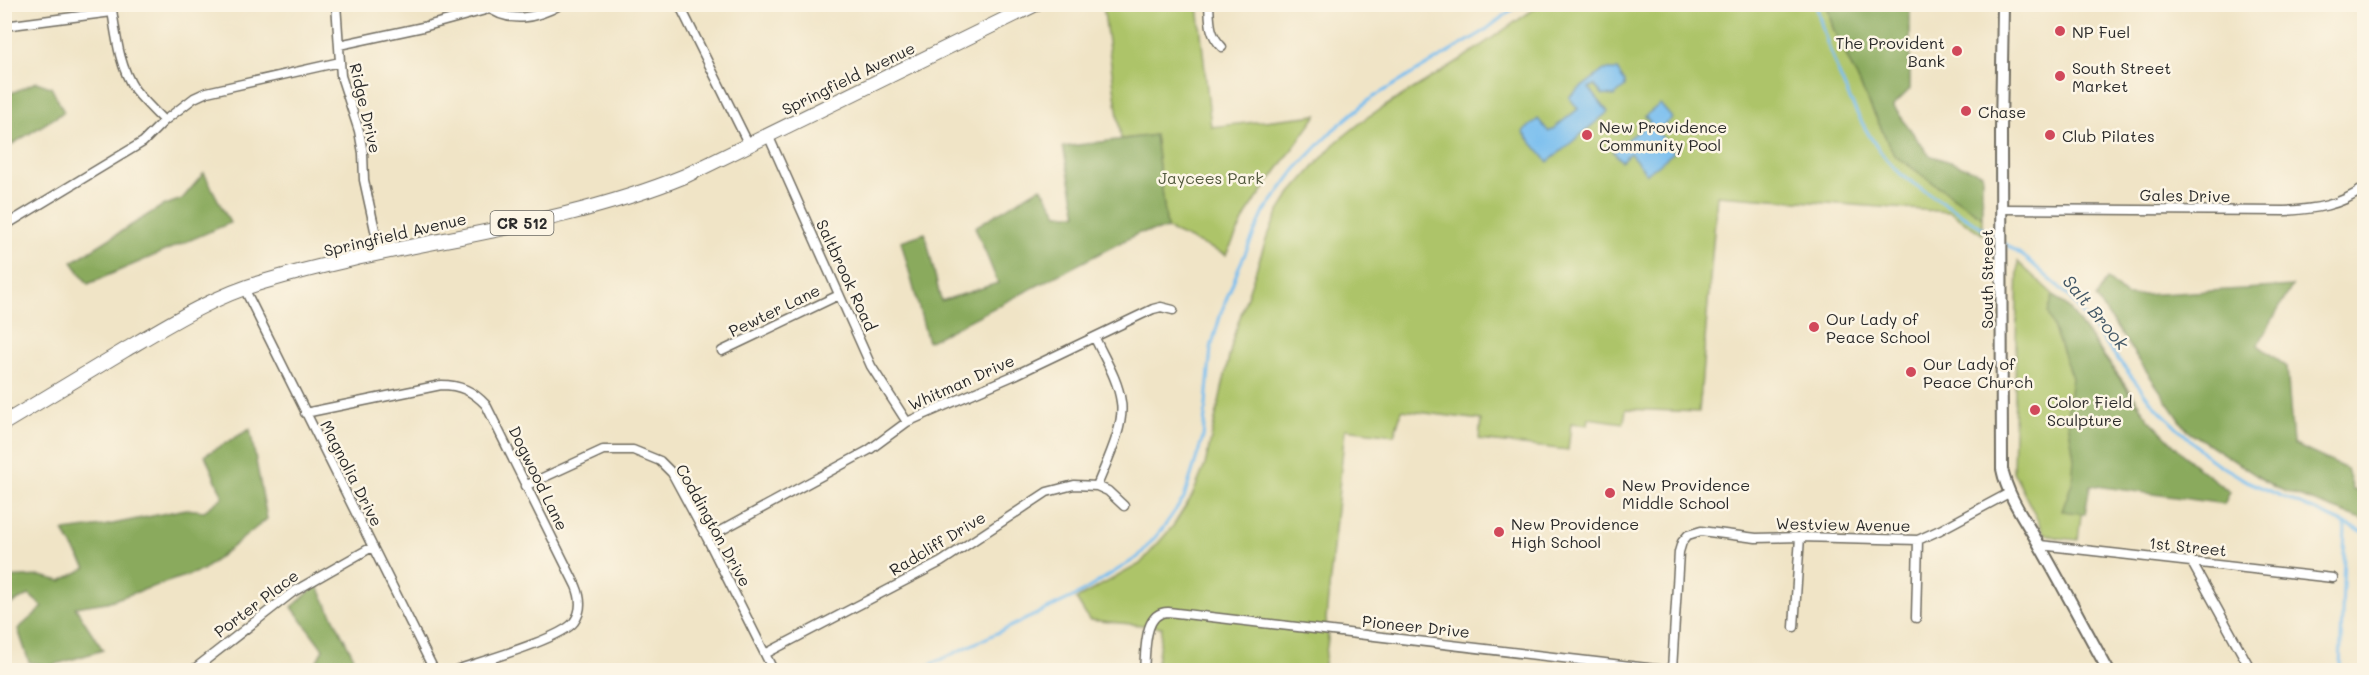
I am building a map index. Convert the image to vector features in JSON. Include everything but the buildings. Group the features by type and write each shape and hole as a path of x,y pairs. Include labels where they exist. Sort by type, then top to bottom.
{"main road":[{"name":"Springfield Avenue","path":"4,423 181,316 244,288 380,253 565,213 621,198 685,176 1035,4"}],"street":[{"name":"Ridge Drive","path":"336,4 341,76 359,131 364,180 380,253"},
{"path":"339,45 423,27 486,7 505,16 529,18 541,15 562,4"},
{"path":"679,4 749,144"},
{"path":"1209,4 1213,38 1222,47"},
{"name":"South Street","path":"2003,4 2002,469 2009,493 2108,670"},
{"path":"4,26 112,8 119,53 129,77 135,89 164,121"},
{"path":"4,226 143,142 164,121 194,98 207,92 340,62"},
{"name":"Saltbrook Road","path":"768,135 871,366 906,422"},
{"name":"Gales Drive","path":"2001,214 2285,211 2329,206 2343,201 2364,188"},
{"name":"Magnolia Drive","path":"244,288 434,670"},
{"name":"Pewter Lane","path":"722,351 839,295"},
{"name":"Whitman Drive","path":"707,538 869,450 906,422 1095,338 1153,309 1161,307 1173,310"},
{"path":"1095,338 1117,386 1122,403 1118,430 1097,486 1124,506"},
{"name":"Dogwood Lane","path":"305,413 441,385 461,387 471,391 486,405 576,586 580,603 578,613 566,630 456,670"},
{"name":"Coddington Drive","path":"525,486 603,450 624,448 642,452 660,461 672,473 773,670"},
{"name":"Radcliff Drive","path":"765,654 941,562 1047,492 1074,485 1097,486"},
{"name":"Westview Avenue","path":"1672,670 1681,546 1688,535 1701,531 1756,538 1918,540 2009,493"},
{"path":"1794,627 1800,537"},
{"path":"1916,618 1918,540"},
{"name":"1st Street","path":"2040,545 2333,578"},
{"name":"Porter Place","path":"193,670 293,592 372,547"},
{"path":"2191,561 2251,670"},
{"name":"Pioneer Drive","path":"1144,670 1151,622 1157,614 1163,612 1665,670"}],"green space":[{"name":"Jaycees Park","path":"1103,5 1198,5 1211,127 1317,115 1249,210 1226,255 1167,229 1155,135 1121,139"},
{"path":"1540,5 1827,5 1833,28 1894,155 1982,217 1982,234 1950,212 1717,195 1699,412 1626,409 1624,423 1589,418 1588,425 1571,423 1568,450 1479,440 1481,420 1402,410 1394,435 1345,429 1326,619 1328,640 1323,670 1156,670 1162,627 1089,620 1076,599 1140,564 1173,526 1192,496 1205,465 1234,335 1266,240 1278,213 1291,193 1334,144 1369,116 1460,60"},
{"path":"1827,5 1910,5 1910,89 1893,106 1929,155 1982,173 1982,217 1894,155 1833,28"},
{"path":"36,82 51,87 64,112 5,149 5,96"},
{"path":"1155,135 1167,229 1139,233 928,342 901,241 925,233 941,301 998,283 975,227 1041,187 1058,214 1077,214 1063,147"},
{"path":"204,173 230,223 88,284 72,262 162,206 182,199"},
{"path":"2018,262 2070,310 2140,404 2090,441 2078,540 2058,538 2044,533 2013,471"},
{"path":"2107,279 2126,296 2292,286 2258,345 2287,367 2293,444 2347,469 2353,489 2364,491 2364,520 2274,487 2187,430 2096,298"},
{"path":"2053,295 2070,310 2148,418 2191,462 2230,492 2224,504 2090,485 2085,514 2062,511 2072,483 2074,458 2067,415 2072,378 2048,313"},
{"path":"250,429 267,519 203,570 107,602 75,607 103,650 50,666 29,662 18,629 43,607 29,595 5,607 5,578 40,576 61,581 86,568 63,531 103,526 186,509 204,511 223,497 205,455"},
{"path":"317,585 360,670 312,670 323,649 292,607"}],"water":[{"path":"1604,70 1617,70 1625,82 1625,87 1614,96 1603,95 1594,85 1589,88 1608,112 1548,162 1523,132 1538,119 1549,132 1578,109 1569,97"},
{"path":"1660,104 1672,118 1657,131 1674,152 1647,174 1630,153 1621,161 1613,151 1650,122 1645,116"}],"waterway":[{"path":"919,670 1079,594 1138,557 1163,528 1184,498 1203,437 1211,348 1221,313 1264,212 1296,169 1333,130 1370,99 1483,32 1519,4"},
{"name":"Salt Brook","path":"1816,4 1829,47 1849,96 1874,142 1888,161 1913,183 1998,239"},
{"name":"Salt Brook","path":"2003,242 2027,259 2068,295 2152,403 2210,459 2247,481 2364,532"},
{"path":"2340,670 2345,525"}],"place":[{"name":"NP Fuel","path":"2060,31"},
{"name":"The Provident Bank","path":"1957,51"},
{"name":"South Street Market","path":"2060,76"},
{"name":"Chase","path":"1966,111"},
{"name":"New Providence Community Pool","path":"1587,135"},
{"name":"Club Pilates","path":"2050,135"},
{"name":"Our Lady of Peace School","path":"1814,327"},
{"name":"Our Lady of Peace Church","path":"1911,372"},
{"name":"Color Field Sculpture","path":"2035,410"},
{"name":"New Providence Middle School","path":"1610,493"},
{"name":"New Providence High School","path":"1499,532"}]}
